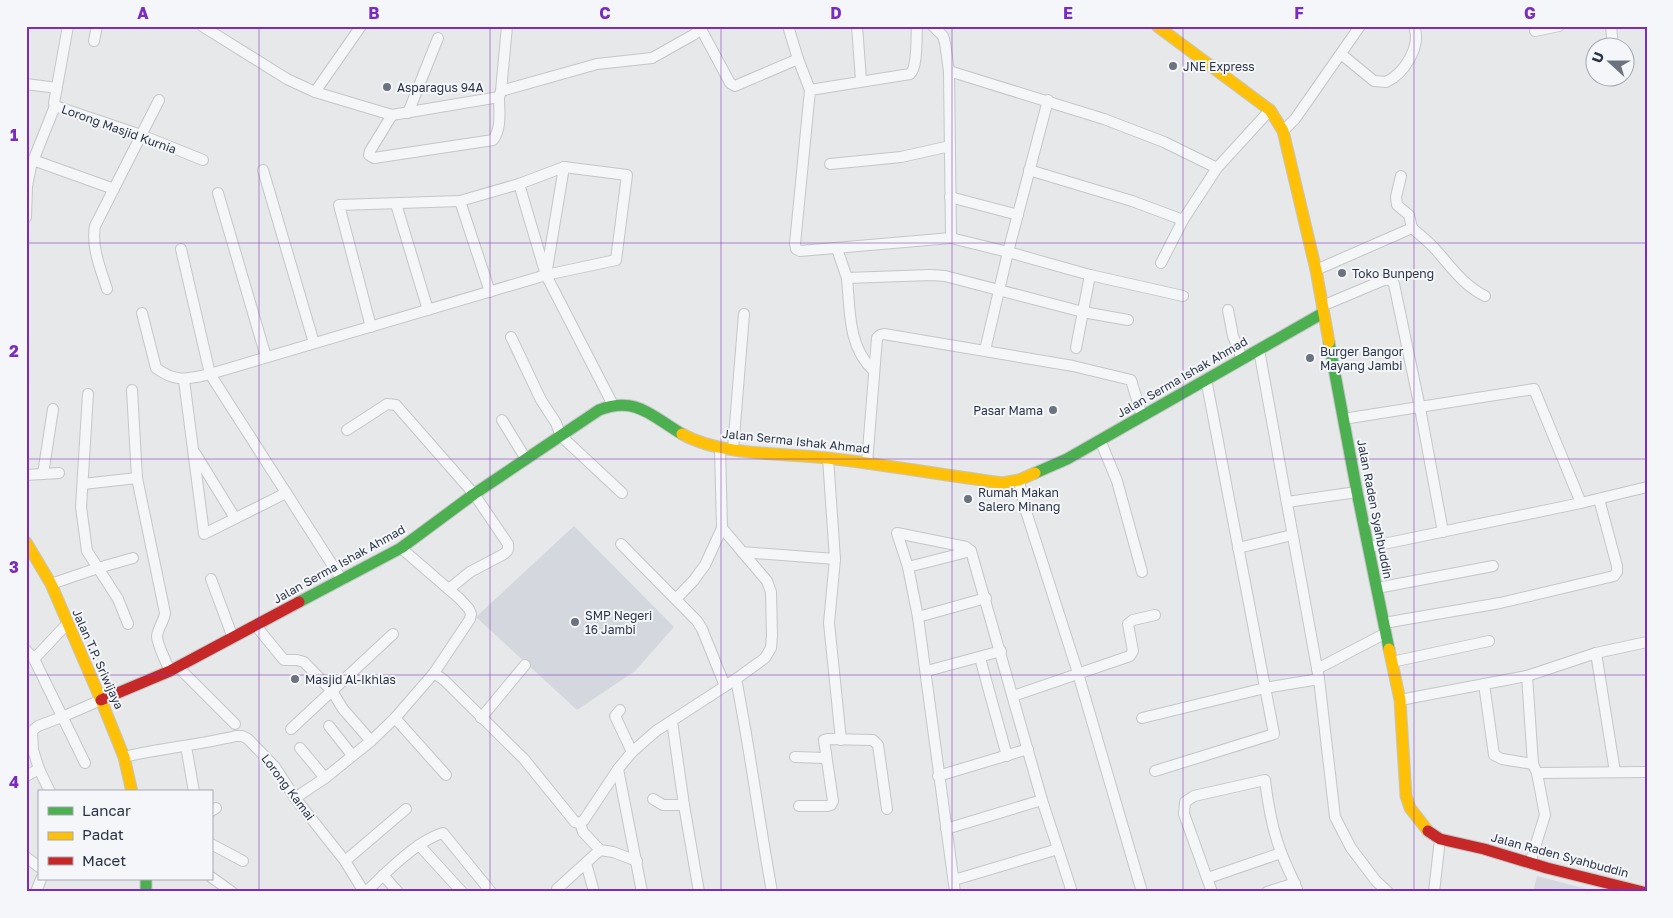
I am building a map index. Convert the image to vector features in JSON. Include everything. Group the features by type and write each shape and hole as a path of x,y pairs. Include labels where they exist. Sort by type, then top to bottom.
{"main road":[{"name":"Jalan Raden Syahbuddin","path":"1157,26 1270,110 1283,131 1316,270 1357,492 1400,700 1406,796 1410,808 1428,830 1440,839 1643,892"},
{"name":"Jalan Serma Ishak Ahmad","path":"101,700 174,669 401,548 474,494 599,410 626,405 643,409 693,440 720,448 828,458 1002,483 1019,480 1067,459 1259,350 1322,310"},
{"name":"Jalan T.P. Sriwijaya","path":"26,542 51,584 101,700 124,757 132,790"}],"street":[{"name":"Lorong Masjid Kurnia","path":"68,26 56,88 55,106 141,135 203,160"},
{"path":"94,41 97,26"},
{"path":"202,26 287,79 315,92 392,115 500,94 597,64 652,58 670,50 701,27 730,84 735,86 798,59"},
{"path":"315,92 361,26"},
{"path":"392,115 370,151 369,155 374,158 493,140 496,136 500,118 500,94 507,26"},
{"path":"788,26 810,90 795,247 800,252 951,238 1183,296"},
{"path":"857,26 861,80"},
{"path":"810,90 861,80 910,74 913,71 918,26"},
{"path":"933,26 943,36 946,43 949,71 951,238"},
{"path":"1283,131 1295,119 1360,26"},
{"path":"1341,54 1374,81 1386,82 1396,75 1412,54 1417,37 1414,26"},
{"path":"1535,31 1559,26"},
{"path":"408,113 438,38"},
{"path":"949,71 1048,100 1113,122 1164,142 1217,168"},
{"path":"26,84 56,88"},
{"path":"107,289 94,245 93,234 95,226 159,100"},
{"path":"986,346 1008,252 1048,100"},
{"path":"26,217 27,186 33,160 55,106"},
{"path":"1161,263 1183,220 1217,168 1270,110"},
{"path":"830,164 901,157 950,146"},
{"path":"33,160 114,189"},
{"path":"546,275 564,167"},
{"path":"142,313 156,368 163,373 184,380 210,374 266,357 371,327 490,292 546,275 616,260 627,175 564,167 519,184 460,201 340,205 371,327"},
{"path":"263,170 314,343"},
{"path":"1029,170 1132,201 1183,220"},
{"path":"1401,176 1396,197 1397,204 1409,215 1412,228 1434,248 1462,280 1485,296"},
{"path":"519,184 546,275 613,406"},
{"path":"218,193 266,357"},
{"path":"950,197 1018,214"},
{"path":"460,201 490,292"},
{"path":"396,204 428,310"},
{"path":"1316,270 1412,228"},
{"path":"181,249 210,374 342,580"},
{"path":"837,249 847,278 852,334 863,358 873,370"},
{"path":"1076,348 1090,274"},
{"path":"847,278 938,275 956,278 1083,312 1128,320"},
{"path":"1322,310 1384,280 1391,280 1396,289 1443,532"},
{"path":"1228,310 1234,336 1242,358"},
{"path":"732,449 744,314"},
{"path":"867,463 877,338 884,334 1053,363 1131,380 1142,416"},
{"path":"512,337 541,400 556,423 561,436 622,493"},
{"path":"1259,350 1318,674 1335,817 1350,848 1376,881 1388,892"},
{"path":"1155,771 1274,734 1206,379"},
{"path":"184,380 204,534 286,493"},
{"path":"1343,419 1534,389 1581,503"},
{"path":"132,390 137,478 165,613 164,620 157,634 158,640 174,669 235,724"},
{"path":"88,394 81,507 87,551 118,599 128,624"},
{"path":"348,430 387,404 396,405 474,494 508,544 508,550 504,554 470,572 449,589"},
{"path":"43,474 53,409"},
{"path":"502,420 526,459"},
{"path":"1100,440 1117,481 1142,572"},
{"path":"676,599 694,580 705,564 722,528 720,448"},
{"path":"193,450 235,518"},
{"path":"828,458 835,558 830,623 841,740"},
{"path":"26,475 59,473"},
{"path":"82,484 137,478"},
{"path":"1019,480 1024,505 1078,675 1142,892"},
{"path":"1369,548 1647,487"},
{"path":"1287,502 1357,492"},
{"path":"1142,718 1318,674 1385,628 1614,576 1617,572 1617,566 1599,499"},
{"path":"580,823 632,752 656,731 765,658 771,648 770,586 722,528"},
{"path":"955,892 918,617 908,567 897,534 966,547 971,551 986,598 1042,800 1072,892"},
{"path":"1238,548 1292,535"},
{"path":"621,544 700,625 725,686"},
{"path":"296,798 325,778 371,741 395,718 434,673 470,619 469,609 449,589 401,548"},
{"path":"908,567 971,551"},
{"path":"742,552 835,558"},
{"path":"51,584 133,558"},
{"path":"1377,588 1493,566"},
{"path":"211,579 233,638"},
{"path":"918,617 986,598"},
{"path":"1013,696 1130,656 1133,652 1128,624 1133,620 1154,615"},
{"path":"34,659 67,624"},
{"path":"256,626 284,660 304,662 332,690 343,710 371,741"},
{"path":"291,729 393,634"},
{"path":"1392,662 1489,642"},
{"path":"1400,700 1527,676 1596,653 1647,642"},
{"path":"26,650 34,659 85,763"},
{"path":"926,671 1001,651"},
{"path":"1596,653 1615,772"},
{"path":"980,658 1006,756"},
{"path":"481,718 525,666"},
{"path":"434,673 444,680 524,759 575,822 580,823"},
{"path":"1527,676 1535,769 1545,819 1530,863"},
{"path":"736,679 747,735 772,892"},
{"path":"1484,684 1494,755 1535,769 1647,772"},
{"path":"49,790 39,769 33,750 32,731 38,726 101,700"},
{"path":"620,710 615,716 632,752"},
{"path":"395,718 446,775"},
{"path":"672,721 699,892"},
{"path":"329,726 352,755"},
{"name":"Lorong Kamai","path":"124,757 154,750 242,736 254,745 275,767 296,798 345,860 365,892"},
{"path":"799,806 827,806 833,801 824,740 873,740 876,742 887,809"},
{"path":"186,746 194,790"},
{"path":"300,748 325,778"},
{"path":"938,776 1028,749"},
{"path":"795,758 826,758"},
{"path":"26,776 39,769"},
{"path":"618,769 642,892"},
{"path":"1212,892 1184,814 1185,802 1194,796 1265,780 1268,808 1281,852 1297,887 1267,892"},
{"path":"653,799 663,805 684,805"},
{"path":"946,829 1042,800"},
{"path":"345,860 406,809"},
{"path":"580,823 583,832 600,850 613,852 637,861"},
{"path":"365,892 419,846 434,835 443,833 491,892"},
{"path":"1434,892 1440,839"},
{"path":"212,845 243,861"},
{"path":"419,846 462,892"},
{"path":"954,880 1058,849"},
{"path":"557,889 600,850"},
{"path":"1208,878 1281,852"},
{"path":"26,857 38,866"},
{"path":"586,863 594,892"},
{"path":"383,875 398,892"},
{"path":"212,878 232,892"},
{"path":"36,892 41,880"}],"shaded area":[{"name":"SMP Negeri 16 Jambi","path":"574,526 674,627 635,671 577,710 476,617"},
{"path":"1537,876 1598,892 1533,892"}],"traffic: fast":[{"path":"1035,473 1067,459 1323,313"},
{"path":"1329,342 1389,649"},
{"path":"299,602 401,548 474,494 599,410 612,406 624,405 634,407 652,415 682,434"},
{"path":"146,880 146,892"}],"traffic: slow":[{"path":"1157,26 1270,110 1283,131 1316,270 1329,342"},
{"path":"682,434 698,441 733,450 828,458 1002,483 1019,480 1035,473"},
{"path":"26,542 51,584 101,700 124,757 132,790"},
{"path":"1389,649 1400,700 1406,796 1410,808 1428,831"}],"traffic: jam":[{"path":"101,700 170,671 299,602"},
{"path":"1428,831 1440,839 1643,892"}],"place":[{"name":"JNE Express","path":"1173,66"},
{"name":"Asparagus 94A","path":"387,87"},
{"name":"Toko Bunpeng","path":"1342,273"},
{"name":"Burger Bangor Mayang Jambi","path":"1310,358"},
{"name":"Pasar Mama","path":"1053,410"},
{"name":"Rumah Makan Salero Minang","path":"968,499"},
{"name":"SMP Negeri 16 Jambi","path":"575,622"},
{"name":"Masjid Al-Ikhlas","path":"295,679"}]}
